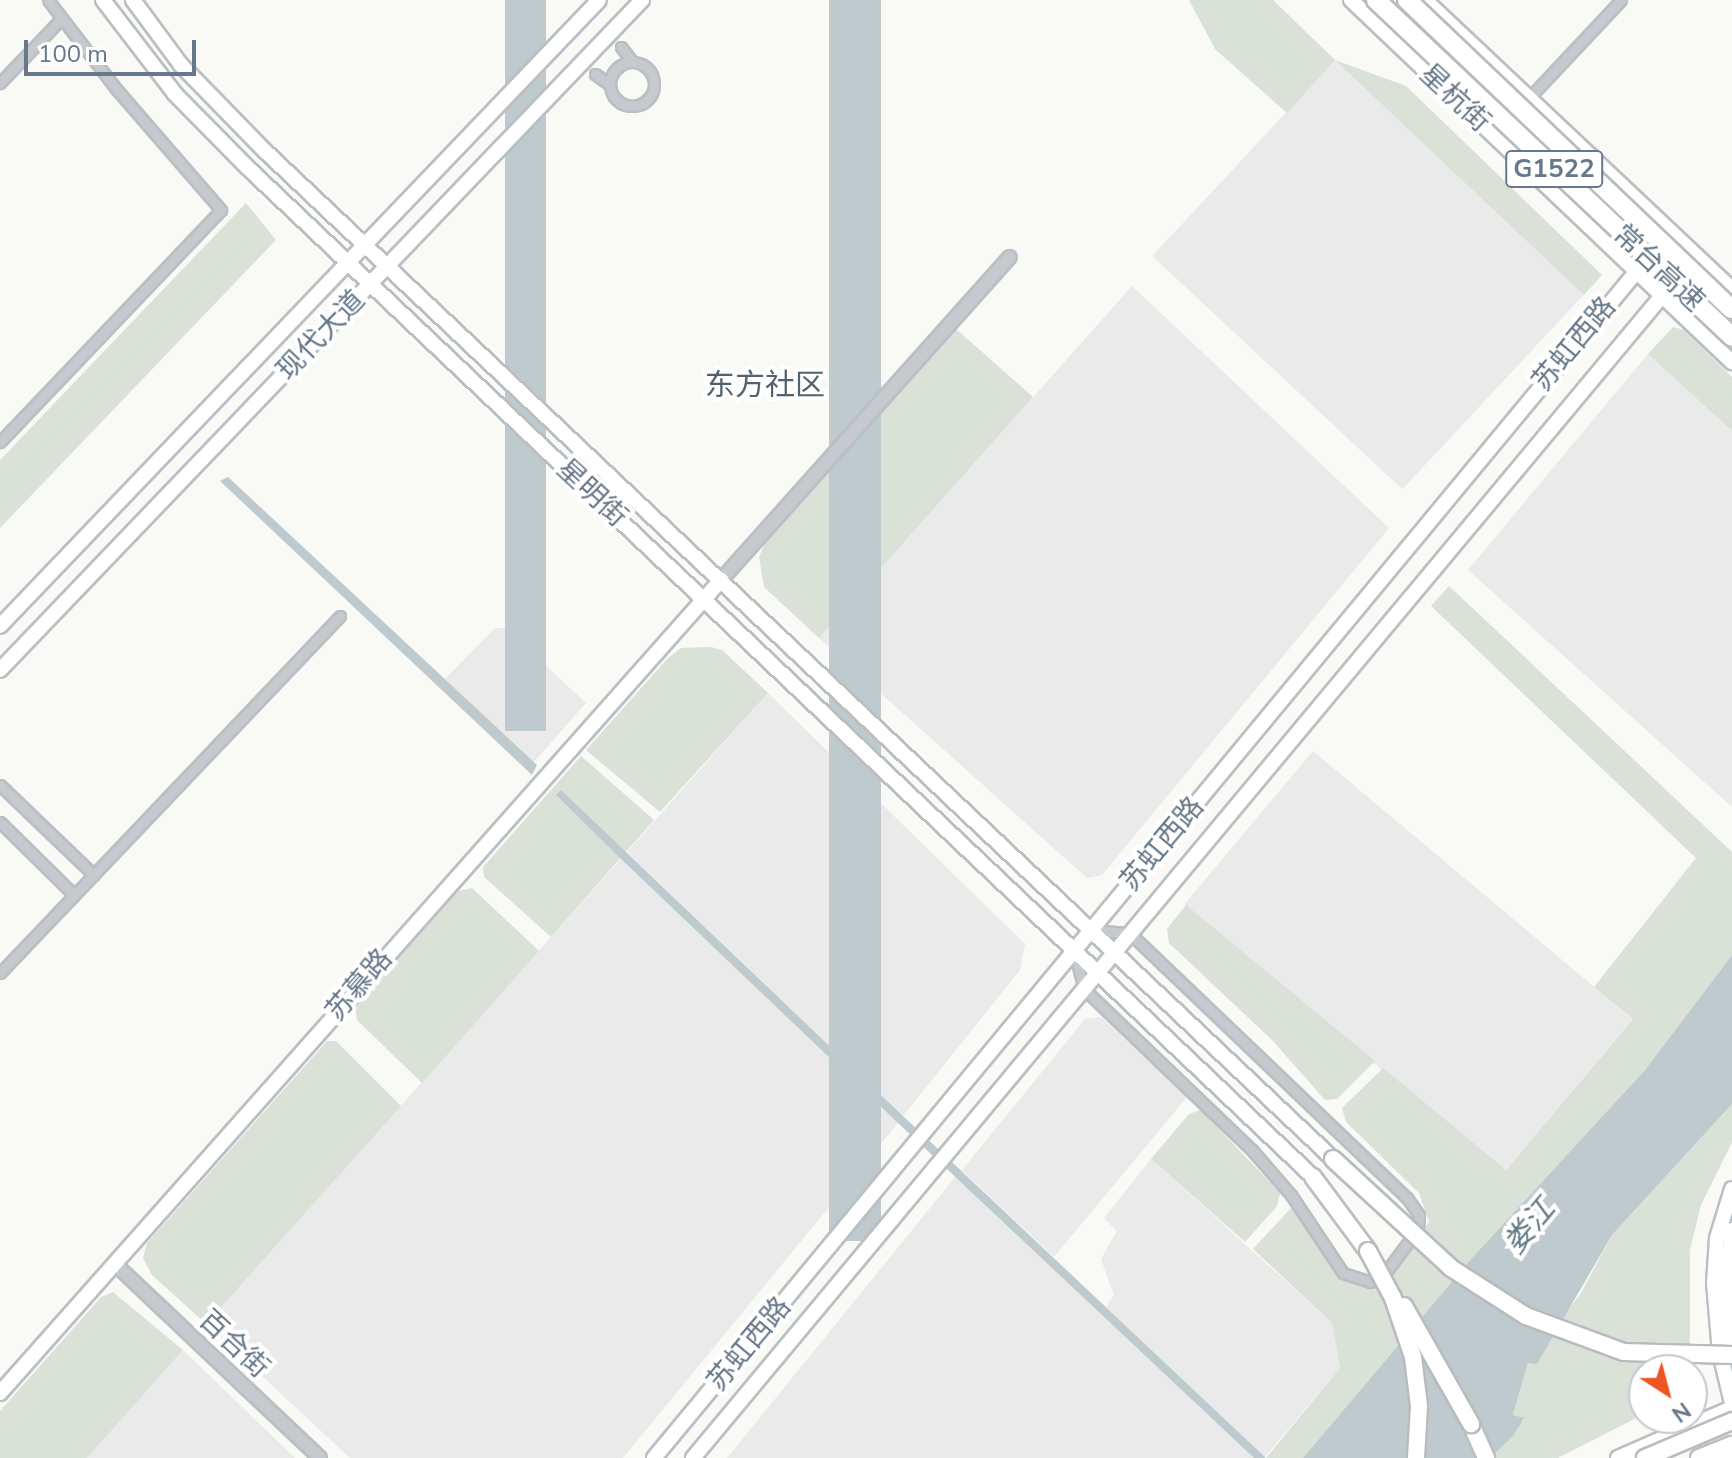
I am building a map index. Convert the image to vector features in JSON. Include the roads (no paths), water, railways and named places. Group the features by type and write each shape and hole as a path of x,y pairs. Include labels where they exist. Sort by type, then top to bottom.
{"highway":[{"name":"常台高速","path":"1376,0 1732,337"},
{"name":"常台高速","path":"1407,0 1732,309"},
{"path":"1333,1159 1451,1268 1526,1316 1624,1352 1732,1355"},
{"path":"1313,1177 1368,1251 1439,1363 1486,1458"},
{"path":"1368,1251 1393,1298 1413,1357 1419,1406 1416,1458"},
{"path":"1645,1458 1732,1421"},
{"path":"1699,1458 1732,1445"}],"main road":[{"name":"星明街","path":"103,0 181,101 292,210 1313,1177"},
{"name":"星明街","path":"133,0 206,92 1333,1159"},
{"name":"现代大道","path":"0,626 599,0"},
{"name":"现代大道","path":"0,670 642,0"},
{"name":"星杭街","path":"1351,0 1732,362"},
{"name":"星杭街","path":"1425,0 1732,289"},
{"name":"苏虹西路","path":"654,1458 1670,231"},
{"name":"苏虹西路","path":"693,1458 941,1156 1098,973 1661,293 1696,255"},
{"name":"苏慕路","path":"0,1393 721,580"},
{"path":"1618,1458 1732,1405 1720,1353 1714,1283 1717,1238 1732,1189"},
{"path":"1732,1230 1727,1305 1732,1348"},
{"path":"1726,1458 1732,1456"}],"street":[{"path":"0,442 221,210 48,0"},
{"path":"1529,98 1621,0"},
{"path":"0,83 61,19"},
{"path":"595,74 610,85 616,98 629,105 649,98 653,77 645,65 632,61 621,47"},
{"path":"610,85 614,72 632,61"},
{"path":"721,580 1010,257"},
{"path":"0,973 340,616"},
{"path":"0,785 94,875"},
{"path":"0,822 74,895"},
{"path":"1074,951 1084,989 1252,1150 1291,1195 1343,1273 1370,1282 1388,1269 1418,1229 1412,1204 1130,933 1091,930"},
{"name":"百合街","path":"115,1264 320,1458"}],"water":[{"path":"505,0 546,0 546,731 505,731"},
{"path":"829,0 881,0 881,1241 829,1241"},
{"path":"228,477 537,765 532,775 220,481"},
{"path":"561,790 1266,1458 1254,1458 898,1123 556,795"},
{"name":"娄江","path":"1732,955 1732,1104 1612,1235 1537,1364 1528,1363 1513,1415 1524,1418 1513,1436 1490,1458 1303,1458 1471,1259 1645,1070"}],"district":[{"name":"东方社区","path":"765,386"}]}
